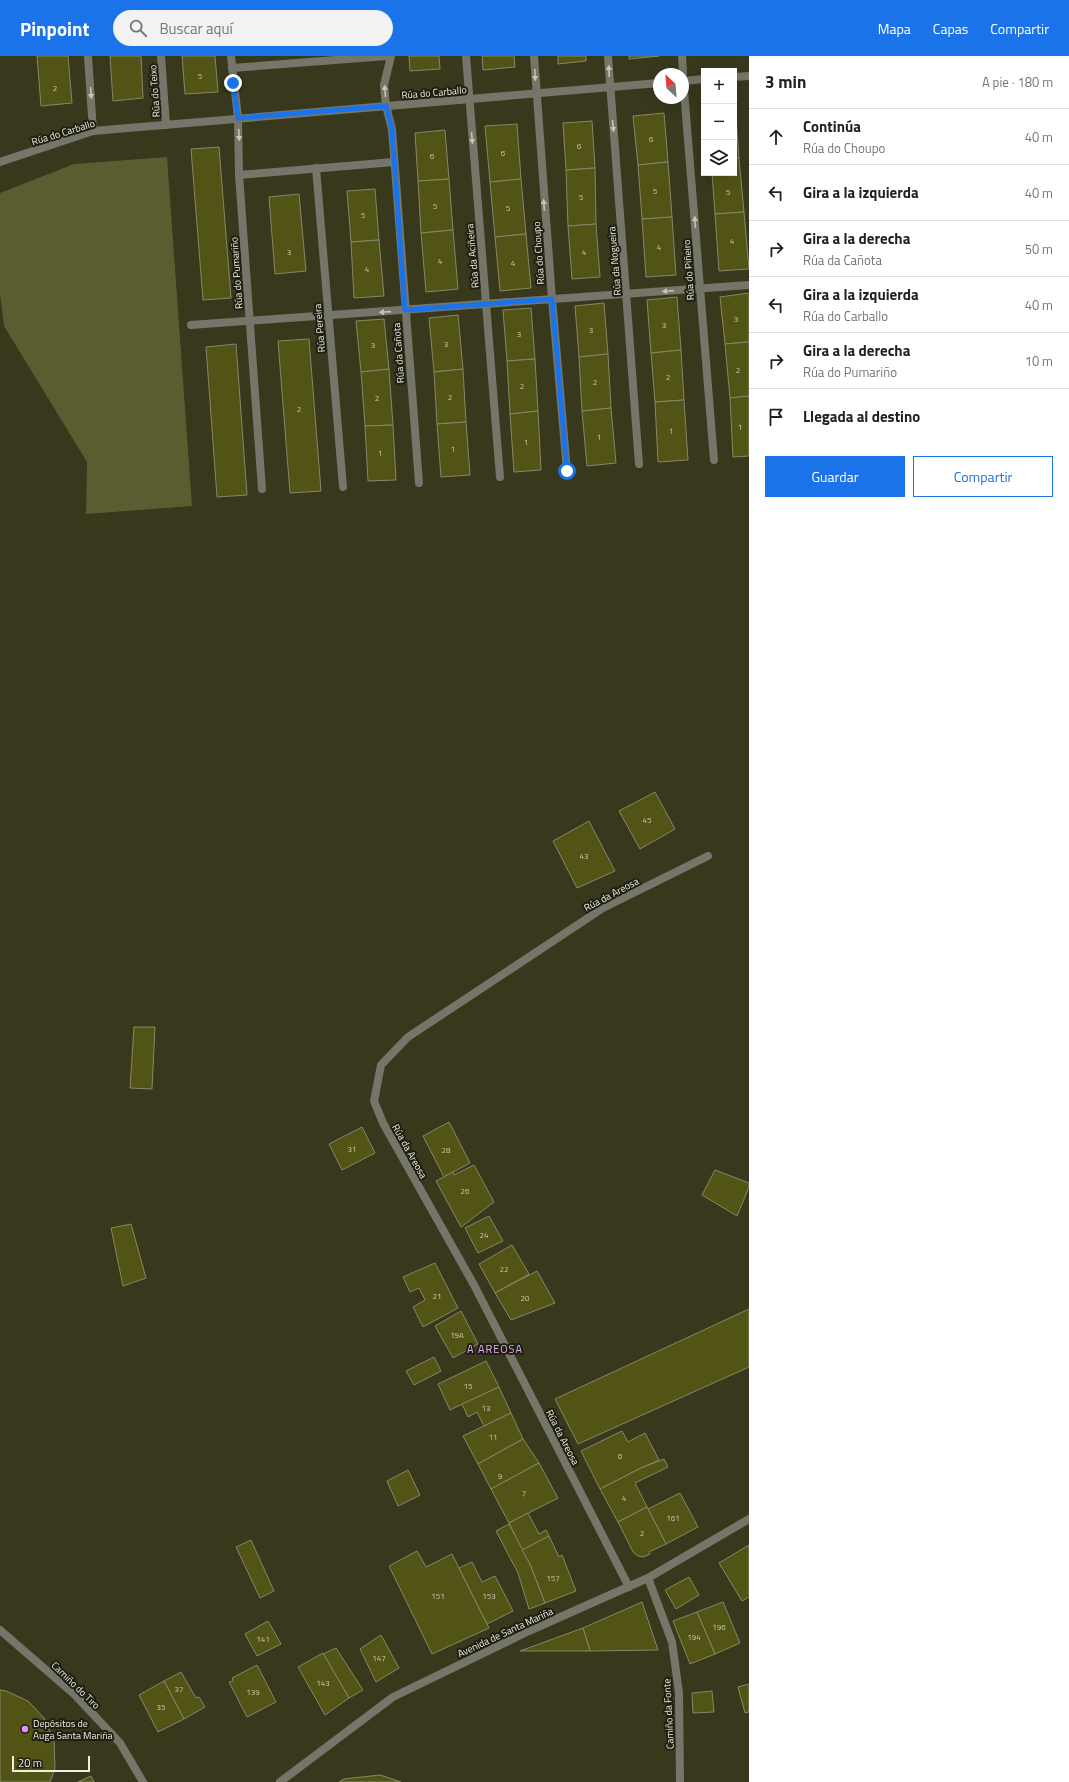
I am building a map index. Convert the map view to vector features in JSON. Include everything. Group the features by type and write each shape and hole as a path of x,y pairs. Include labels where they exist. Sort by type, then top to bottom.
{"street":[{"path":"88,56 93,131"},
{"name":"Rúa do Teixo","path":"161,56 166,125"},
{"name":"Rúa do Pumariño","path":"231,56 238,118 239,175 262,489"},
{"path":"232,68 387,56"},
{"name":"Rúa da Cañota","path":"391,56 384,85 386,106 392,129 419,483"},
{"name":"Rúa da Aciñeira","path":"466,56 468,99 487,304 500,477"},
{"name":"Rúa do Choupo","path":"534,56 552,299 567,471"},
{"name":"Rúa da Nogueira","path":"608,56 640,464"},
{"path":"682,56 683,68"},
{"path":"737,77 749,76"},
{"path":"689,80 701,80"},
{"name":"Rúa do Carballo","path":"0,162 93,131 653,83"},
{"name":"Rúa do Piñeiro","path":"685,104 714,460"},
{"path":"239,175 394,162"},
{"name":"Rúa Pereira","path":"316,168 343,487"},
{"path":"191,325 749,285"},
{"name":"Rúa da Areosa","path":"629,1587 474,1285 383,1123 374,1101 381,1065 408,1037 603,908 708,856"},
{"name":"Avenida de Santa Mariña","path":"280,1782 392,1697 529,1631 648,1578 749,1519"},
{"name":"Camiño da Fonte","path":"648,1578 669,1635 674,1657 679,1693 680,1782"},
{"name":"Camiño do Tiro","path":"0,1630 75,1694 120,1743 143,1782"}],"green space":[{"path":"167,157 192,506 86,514 87,462 4,326 0,293 0,193 74,164"}],"building":[{"path":"37,56 68,56 72,103 41,106"},
{"path":"110,56 141,56 143,98 113,101"},
{"path":"182,56 215,56 218,92 185,94"},
{"path":"409,56 439,56 440,69 410,71"},
{"path":"482,56 514,56 515,67 483,70"},
{"path":"558,56 586,56 586,61 558,64"},
{"path":"629,56 659,56 629,59"},
{"path":"664,113 668,162 638,165 633,116"},
{"path":"592,121 595,168 566,170 563,123"},
{"path":"517,124 521,179 490,182 485,126"},
{"path":"445,130 449,179 418,181 415,133"},
{"path":"737,131 739,158 737,158"},
{"path":"219,147 231,298 203,300 191,149"},
{"path":"737,158 739,158 744,212 715,214 712,176 737,176"},
{"path":"668,162 672,217 642,219 638,165"},
{"path":"595,168 596,224 568,226 566,170"},
{"path":"449,179 453,230 421,233 418,181"},
{"path":"521,179 526,234 495,237 490,182"},
{"path":"375,189 379,240 351,242 347,191"},
{"path":"299,194 306,271 275,274 269,197"},
{"path":"744,212 749,269 719,271 715,214"},
{"path":"672,217 676,275 646,277 642,219"},
{"path":"596,224 600,277 572,279 568,226"},
{"path":"453,230 458,289 426,292 421,233"},
{"path":"526,234 531,288 500,291 495,237"},
{"path":"379,240 384,296 354,298 351,242"},
{"path":"749,293 749,342 725,344 720,297"},
{"path":"677,297 681,350 651,353 647,300"},
{"path":"604,303 608,354 579,357 575,306"},
{"path":"531,308 535,359 507,361 503,310"},
{"path":"458,315 463,369 434,372 429,318"},
{"path":"384,319 389,369 361,372 356,321"},
{"path":"309,339 321,491 290,493 278,341"},
{"path":"749,342 749,396 730,398 725,344"},
{"path":"236,344 247,495 217,497 206,347"},
{"path":"681,350 684,400 655,402 651,353"},
{"path":"608,354 611,408 582,411 579,357"},
{"path":"535,359 538,411 510,414 507,361"},
{"path":"389,369 393,425 365,426 361,372"},
{"path":"463,369 466,422 437,424 434,372"},
{"path":"749,396 749,456 733,457 730,398"},
{"path":"684,400 688,460 658,462 655,402"},
{"path":"611,408 616,463 587,466 582,411"},
{"path":"538,411 541,470 514,472 510,414"},
{"path":"466,422 470,475 441,477 437,424"},
{"path":"393,425 396,480 368,481 365,426"},
{"path":"655,792 675,829 640,849 619,811"},
{"path":"589,821 615,871 577,888 553,841"},
{"path":"134,1027 155,1027 152,1089 130,1088"},
{"path":"449,1122 470,1163 444,1177 423,1136"},
{"path":"362,1127 375,1153 342,1170 329,1144"},
{"path":"474,1165 494,1202 461,1227 436,1181 453,1172 454,1175"},
{"path":"715,1170 749,1183 749,1187 737,1216 702,1195"},
{"path":"489,1216 503,1241 478,1253 465,1228"},
{"path":"131,1224 146,1278 123,1286 111,1228"},
{"path":"512,1245 529,1274 495,1293 479,1264"},
{"path":"435,1263 458,1308 423,1327 413,1307 425,1300 419,1288 410,1292 403,1277"},
{"path":"537,1271 555,1303 511,1320 495,1293"},
{"path":"749,1309 749,1367 578,1444 555,1399"},
{"path":"461,1311 478,1344 453,1358 435,1326"},
{"path":"434,1357 441,1371 414,1385 406,1371"},
{"path":"486,1361 499,1387 450,1410 438,1384"},
{"path":"499,1387 511,1413 484,1426 477,1412 468,1417 462,1404"},
{"path":"511,1413 523,1439 478,1464 463,1436"},
{"path":"622,1431 628,1442 645,1433 659,1460 600,1489 581,1451"},
{"path":"523,1439 539,1463 491,1489 478,1464"},
{"path":"664,1459 668,1467 635,1483 647,1507 618,1522 600,1489 641,1468"},
{"path":"539,1463 558,1498 509,1523 491,1489"},
{"path":"408,1470 420,1495 398,1506 387,1481"},
{"path":"680,1493 698,1527 666,1544 648,1509"},
{"path":"647,1507 666,1544 649,1552 650,1554 643,1557 638,1556 633,1552 618,1522"},
{"path":"528,1513 539,1534 546,1530 549,1536 522,1550 509,1523"},
{"path":"509,1524 530,1564 545,1603 529,1609 518,1573 496,1531"},
{"path":"549,1536 559,1557 562,1555 576,1591 545,1603 530,1564 522,1550"},
{"path":"251,1540 274,1591 260,1598 236,1547"},
{"path":"749,1545 749,1597 742,1601 719,1563"},
{"path":"417,1551 426,1567 452,1554 489,1628 432,1654 389,1566"},
{"path":"472,1562 482,1582 495,1576 513,1611 487,1624 459,1568"},
{"path":"689,1577 699,1595 676,1609 665,1590"},
{"path":"642,1602 658,1650 590,1651 583,1628"},
{"path":"723,1602 740,1643 715,1654 697,1612"},
{"path":"697,1612 715,1654 690,1664 673,1621"},
{"path":"268,1621 281,1644 257,1656 245,1634"},
{"path":"583,1628 590,1651 520,1651"},
{"path":"381,1635 399,1668 376,1682 360,1649"},
{"path":"336,1648 363,1690 349,1698 323,1654"},
{"path":"323,1653 349,1698 325,1715 298,1667"},
{"path":"257,1665 276,1702 247,1717 229,1682 233,1681 232,1678"},
{"path":"181,1672 196,1698 199,1697 205,1707 184,1719 164,1681"},
{"path":"164,1681 184,1719 158,1732 139,1695"},
{"path":"749,1684 749,1712 745,1713 738,1687"},
{"name":"Depósitos de Auga Santa Mariña","path":"0,1690 6,1691 28,1701 44,1718 54,1740 55,1769 50,1782 0,1782"},
{"path":"712,1691 714,1712 693,1713 692,1693"},
{"path":"380,1775 401,1782 339,1782 344,1779"},
{"path":"91,1776 94,1782 78,1782"}],"place":[{"name":"Depósitos de Auga Santa Mariña","path":"25,1729"}],"district":[{"name":"A AREOSA","path":"495,1349"}],"route":[{"path":"233,83 238,118 386,106 392,129 405,310 552,299 567,471"}]}
